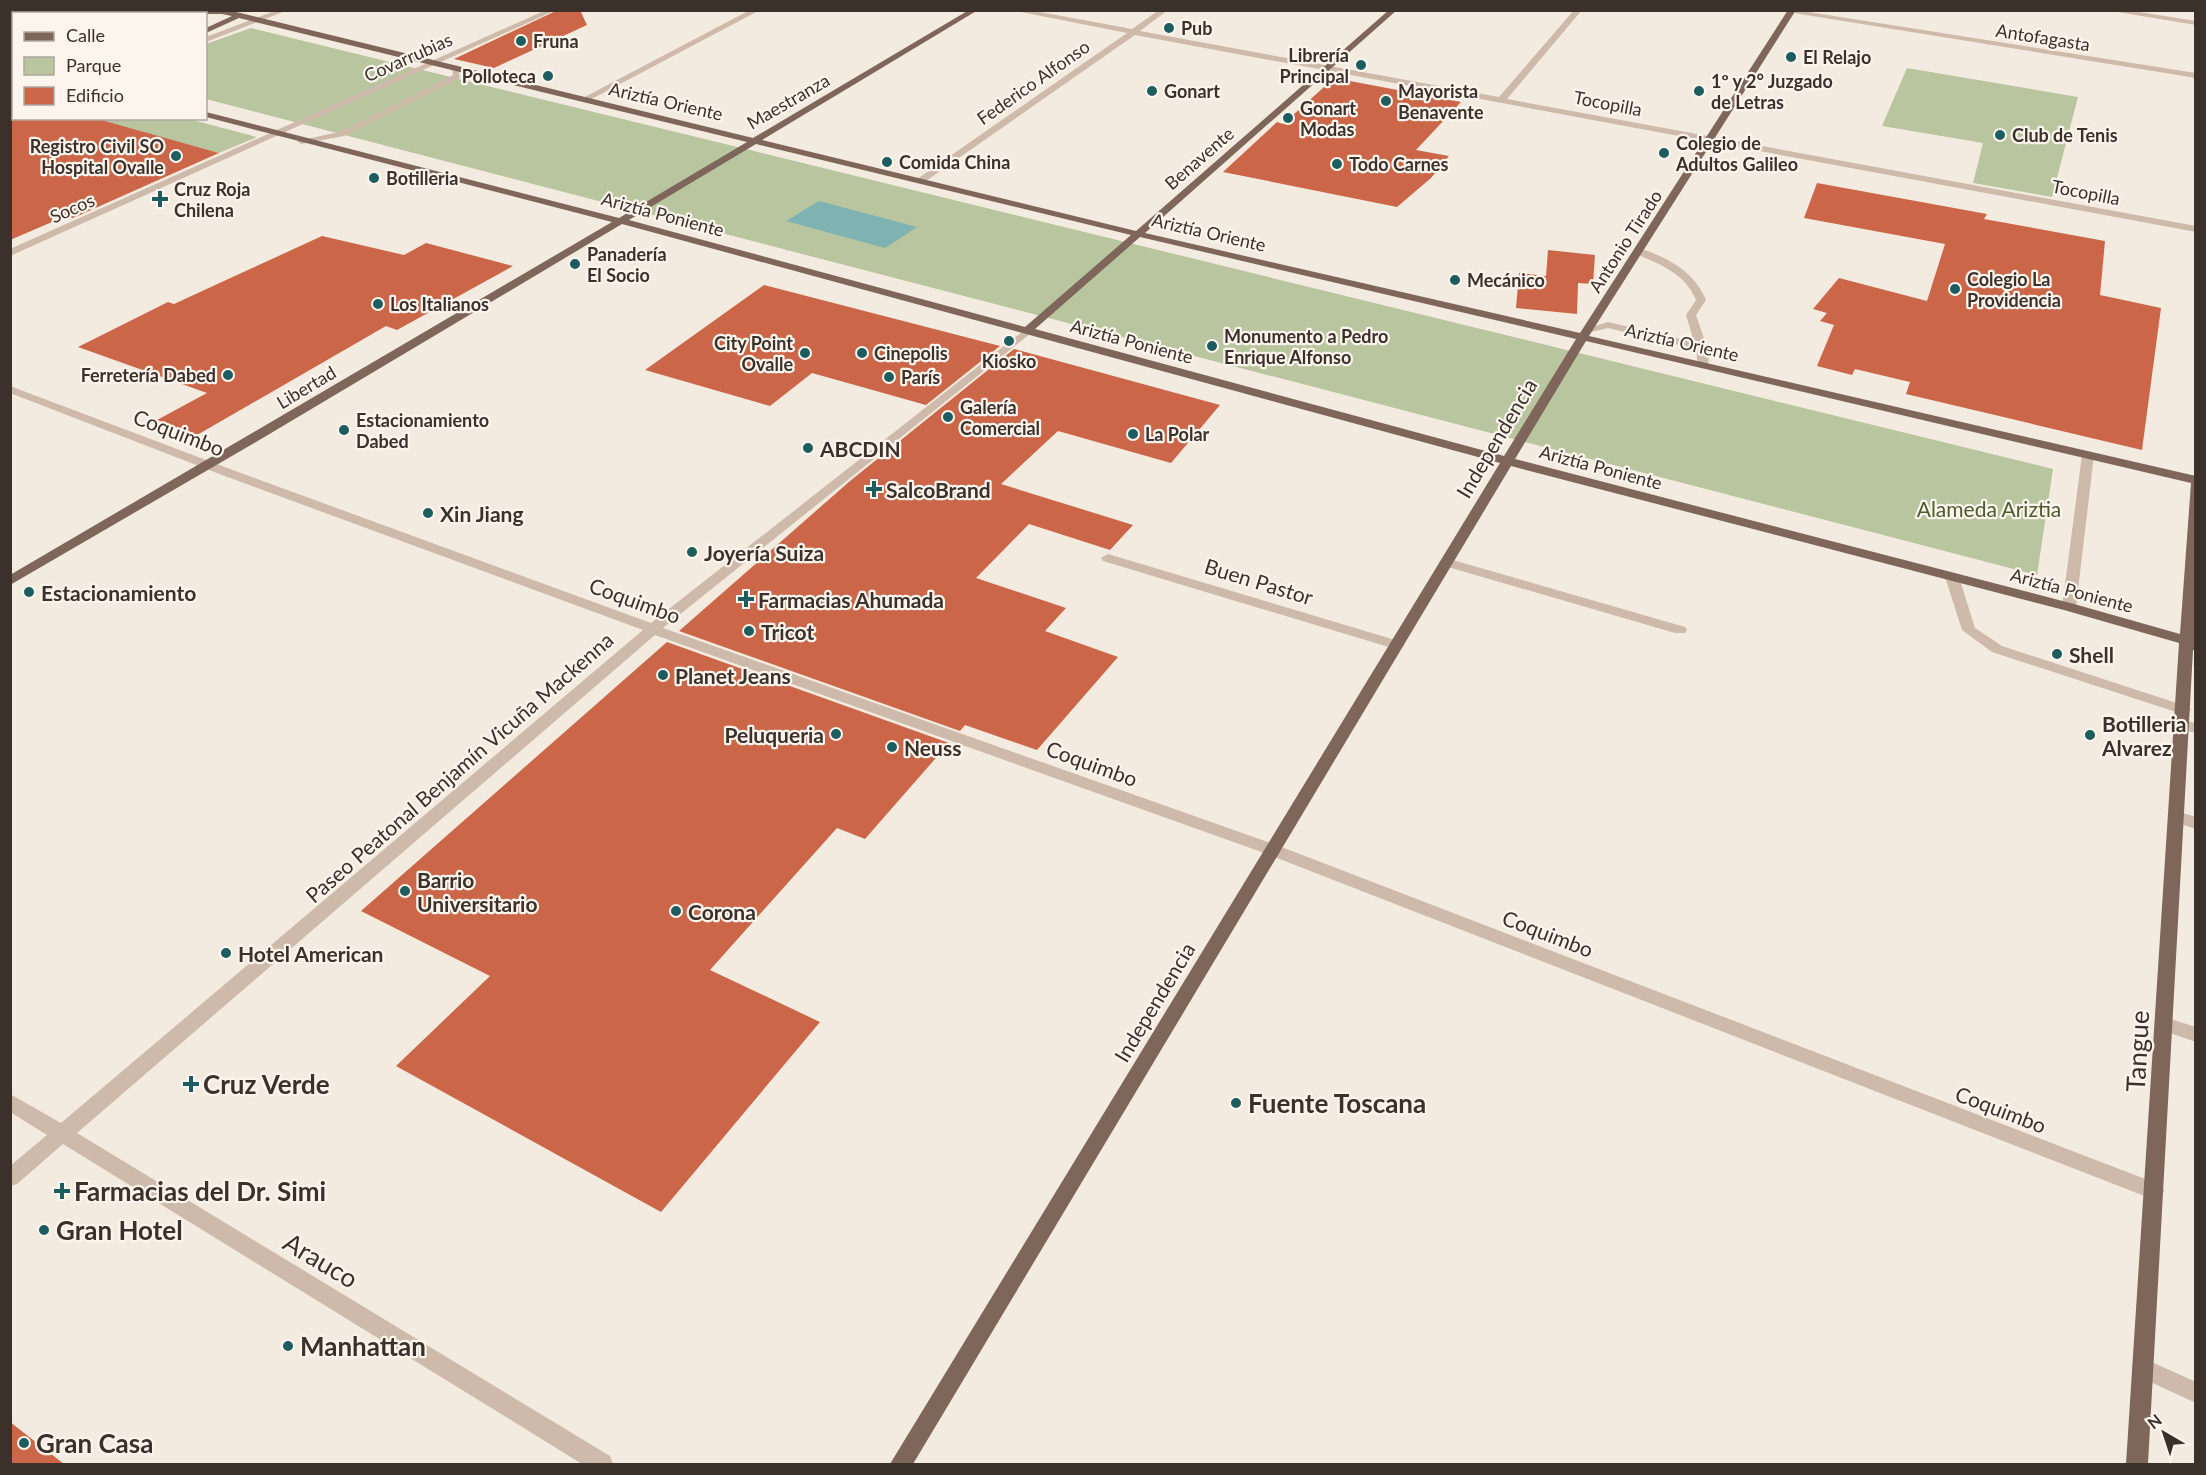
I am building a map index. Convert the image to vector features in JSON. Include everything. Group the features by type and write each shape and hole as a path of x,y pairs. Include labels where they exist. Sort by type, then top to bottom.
{"main road":[{"name":"Maestranza","path":"618,221 975,10"},
{"name":"Benavente","path":"1027,331 1394,10"},
{"name":"Ariztía Oriente","path":"217,11 1138,234 1585,334 1704,366 2196,480"},
{"name":"Antonio Tirado","path":"1585,334 1791,11"},
{"path":"207,31 236,17"},
{"name":"Ariztía Poniente","path":"207,114 278,135 618,221 1508,461 2069,607 2192,643"},
{"name":"Libertad","path":"10,581 209,466 618,221"},
{"name":"Independencia","path":"900,1464 1585,334"},
{"name":"Tangue","path":"2137,1464 2176,817 2190,686 2196,485"}],"street":[{"path":"255,21 262,10"},
{"path":"207,40 285,10"},
{"name":"Covarrubias","path":"278,135 553,10"},
{"path":"583,100 758,10"},
{"name":"Tocopilla","path":"1014,10 2196,229"},
{"name":"Federico Alfonso","path":"920,180 1165,10"},
{"path":"1501,100 1579,10"},
{"name":"Antofagasta","path":"1778,10 2196,76"},
{"path":"2108,10 2196,23"},
{"path":"302,141 341,134 457,76 455,69"},
{"name":"Socos","path":"10,253 278,135"},
{"path":"1638,251 1671,266 1686,276 1698,289 1701,300 1691,315 1704,366"},
{"path":"1585,334 1608,326 1699,346"},
{"name":"Paseo Peatonal Benjamín Vicuña Mackenna","path":"10,1178 653,629 1027,331"},
{"name":"Coquimbo","path":"10,390 209,466 653,629 1273,850 2154,1191"},
{"path":"2069,607 2088,455"},
{"name":"Buen Pastor","path":"1108,558 1397,645"},
{"path":"1446,562 1680,630"},
{"path":"1952,577 1969,630 1997,649 2187,721"},
{"path":"2176,817 2196,823"},
{"path":"2164,1024 2196,1035"},
{"name":"Arauco","path":"10,1102 602,1464"},
{"path":"2143,1368 2196,1393"}],"green space":[{"name":"Alameda Ariztia","path":"251,28 2053,469 2037,575 207,99 207,44"},
{"name":"Club de Tenis","path":"1907,68 2078,97 2052,197 1973,183 1983,143 1882,126"},
{"path":"98,120 193,120 257,137 219,153"}],"water":[{"path":"819,201 917,227 885,248 786,221"}],"building":[{"name":"Fruna","path":"558,10 580,10 587,25 494,68 454,59"},
{"path":"1334,78 1461,102 1416,150 1449,156 1431,178 1397,207 1223,172 1277,122 1283,124"},
{"path":"10,118 12,120 101,120 219,153 73,218 66,216 10,240"},
{"path":"1817,183 1987,214 1984,219 2105,241 2100,295 2161,308 2142,450 1906,394 1910,382 1855,369 1852,375 1817,366 1834,325 1820,321 1827,313 1813,309 1839,278 1927,301 1945,244 1804,218"},
{"path":"322,236 404,255 426,243 513,266 397,330 386,326 197,435 157,420 207,393 78,347 168,302 174,304"},
{"path":"1548,250 1595,255 1593,284 1578,283 1577,314 1516,308 1519,273 1546,276"},
{"name":"City Point Ovalle","path":"764,285 1000,346 926,405 812,373 770,406 645,370"},
{"path":"1014,349 1220,405 1171,463 1058,431 1001,484 1133,525 1110,550 1029,524 976,578 1066,608 1045,631 1118,657 1037,750 965,725 960,731 679,631 850,481"},
{"path":"667,642 949,743 865,839 837,828 710,970 820,1022 661,1212 396,1066 490,976 361,911"},
{"name":"Gran Casa","path":"10,1422 64,1464 10,1464"}],"place":[{"name":"Pub","path":"1169,28"},
{"name":"Fruna","path":"521,41"},
{"name":"El Relajo","path":"1791,57"},
{"name":"Librería Principal","path":"1361,65"},
{"name":"Polloteca","path":"548,76"},
{"name":"Gonart","path":"1152,91"},
{"name":"1º y 2° Juzgado de Letras","path":"1699,91"},
{"name":"Mayorista Benavente","path":"1386,101"},
{"name":"Gonart Modas","path":"1288,118"},
{"name":"Club de Tenis","path":"2000,135"},
{"name":"Colegio de Adultos Galileo","path":"1664,153"},
{"name":"Registro Civil SO Hospital Ovalle","path":"176,156"},
{"name":"Comida China","path":"887,162"},
{"name":"Todo Carnes","path":"1337,164"},
{"name":"Botilleria","path":"374,178"},
{"name":"Cruz Roja Chilena","path":"160,199"},
{"name":"Panadería El Socio","path":"575,264"},
{"name":"Mecánico","path":"1455,280"},
{"name":"Colegio La Providencia","path":"1955,289"},
{"name":"Los Italianos","path":"378,304"},
{"name":"Kiosko","path":"1009,341"},
{"name":"Monumento a Pedro Enrique Alfonso","path":"1212,346"},
{"name":"City Point Ovalle","path":"805,353"},
{"name":"Cinepolis","path":"862,353"},
{"name":"Ferretería Dabed","path":"228,375"},
{"name":"París","path":"889,377"},
{"name":"Galería Comercial","path":"948,417"},
{"name":"Estacionamiento Dabed","path":"344,430"},
{"name":"La Polar","path":"1133,434"},
{"name":"ABCDIN","path":"808,448"},
{"name":"SalcoBrand","path":"874,489"},
{"name":"Xin Jiang","path":"428,513"},
{"name":"Joyería Suiza","path":"692,552"},
{"name":"Estacionamiento","path":"29,592"},
{"name":"Farmacias Ahumada","path":"746,599"},
{"name":"Tricot","path":"749,631"},
{"name":"Shell","path":"2057,654"},
{"name":"Planet Jeans","path":"663,675"},
{"name":"Peluqueria","path":"836,734"},
{"name":"Botilleria Alvarez","path":"2090,735"},
{"name":"Neuss","path":"892,747"},
{"name":"Barrio Universitario","path":"405,891"},
{"name":"Corona","path":"676,911"},
{"name":"Hotel American","path":"226,953"},
{"name":"Cruz Verde","path":"191,1084"},
{"name":"Fuente Toscana","path":"1236,1103"},
{"name":"Farmacias del Dr. Simi","path":"62,1191"},
{"name":"Gran Hotel","path":"44,1230"},
{"name":"Manhattan","path":"288,1346"},
{"name":"Gran Casa","path":"24,1443"}]}
